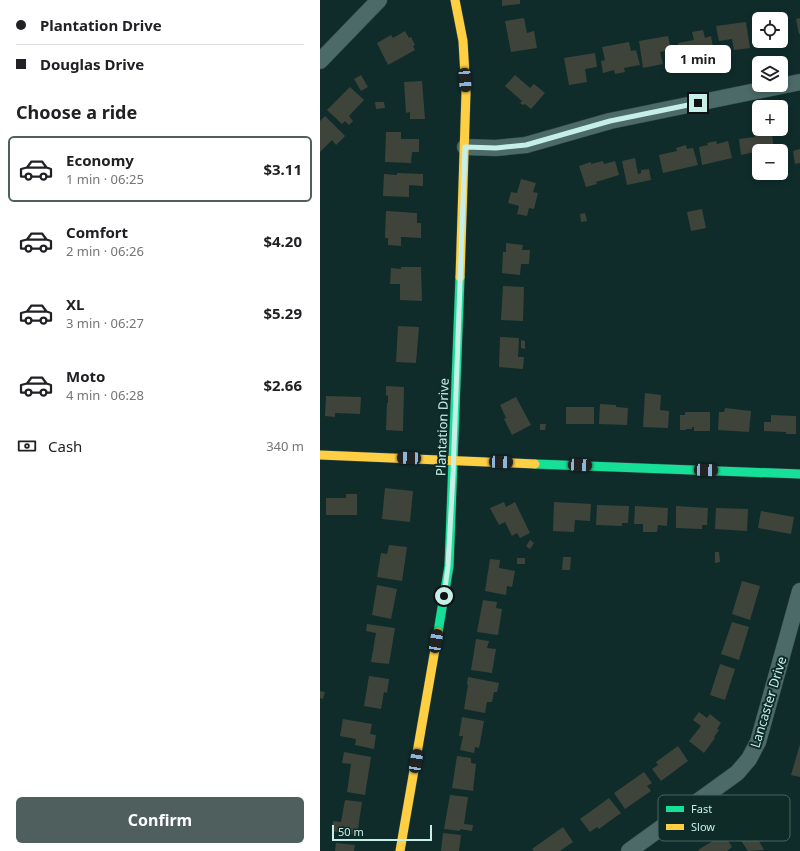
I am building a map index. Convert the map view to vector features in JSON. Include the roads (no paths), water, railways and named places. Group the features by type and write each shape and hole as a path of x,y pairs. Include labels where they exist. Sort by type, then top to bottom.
{"street":[{"path":"320,61 379,0"},
{"name":"Plantation Drive","path":"400,851 448,566 454,460 466,93 463,41 455,0"},
{"path":"465,147 496,148 526,145 610,121 800,82"},
{"path":"320,454 800,474"},
{"name":"Lancaster Drive","path":"706,795 736,773 749,759 758,742 800,591"},
{"name":"Lancaster Drive","path":"628,851 658,829"}]}
